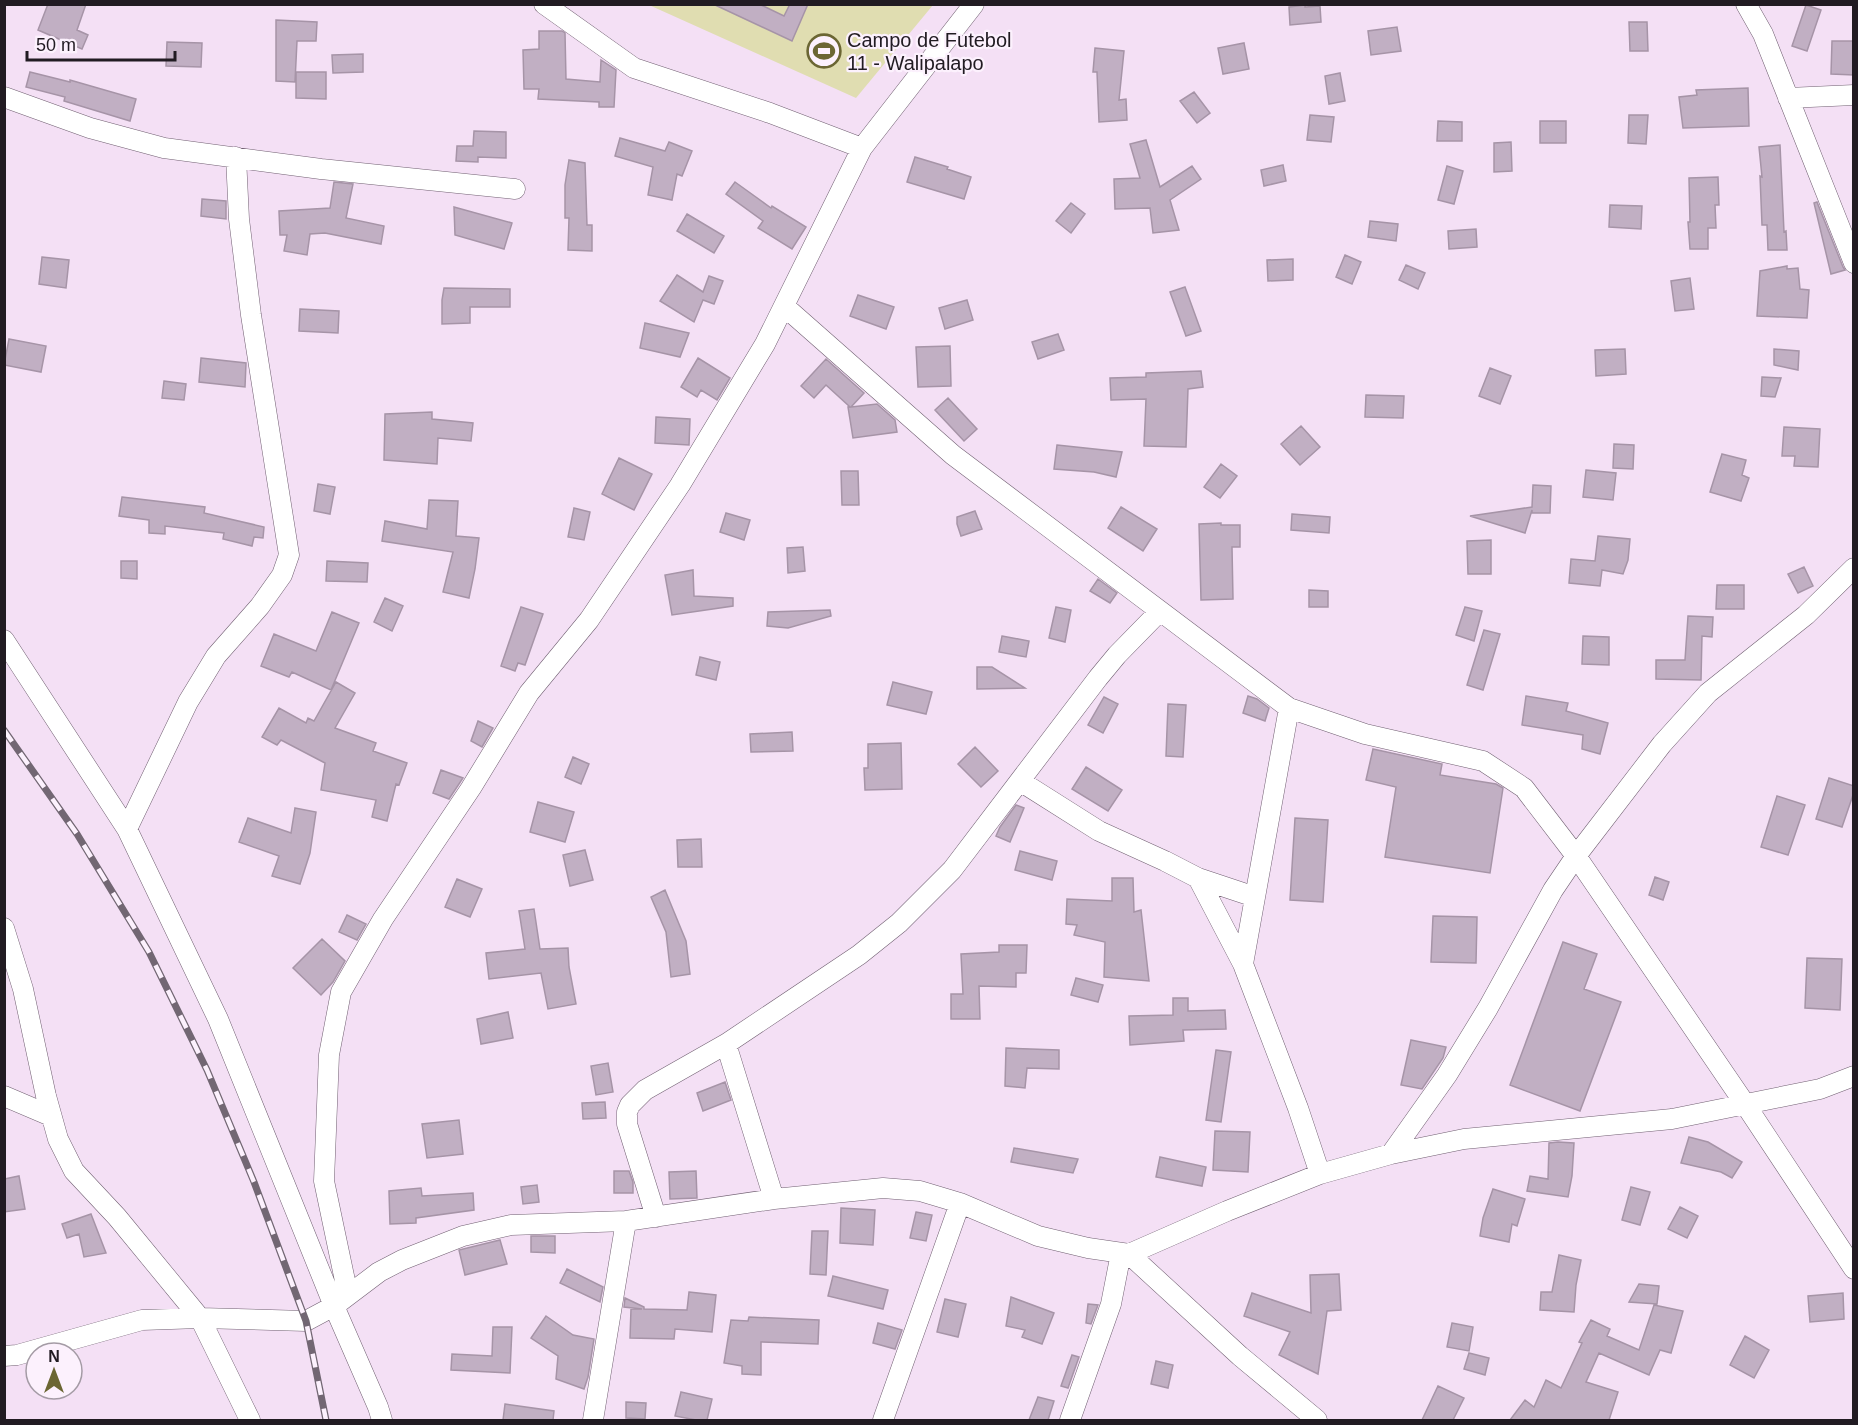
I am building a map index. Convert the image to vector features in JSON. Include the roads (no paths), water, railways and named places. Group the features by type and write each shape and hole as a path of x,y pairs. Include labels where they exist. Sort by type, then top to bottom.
{"street":[{"path":"544,4 634,68 770,113 862,148"},
{"path":"341,1300 324,1181 329,1055 341,992 383,919 471,788 529,693 589,620 680,485 765,344 862,148 974,4"},
{"path":"1746,4 1762,34 1854,263"},
{"path":"1788,98 1854,95"},
{"path":"4,97 90,128 164,148 321,169 515,189"},
{"path":"127,829 188,702 216,656 260,606 282,575 289,555 251,315 239,219 236,157"},
{"path":"784,306 953,455 1289,708 1365,734 1483,761 1524,788 1576,856 1854,1269"},
{"path":"1391,1155 1447,1075 1488,1008 1553,890 1576,856 1662,744 1708,693 1806,615 1854,568"},
{"path":"656,1217 627,1124 627,1112 630,1105 645,1090 726,1044 859,955 898,923 952,870 1117,655 1160,611"},
{"path":"4,640 127,829 218,1019 341,1300 382,1420"},
{"path":"1243,964 1289,708"},
{"path":"1020,781 1099,831 1198,878 1255,897"},
{"path":"1198,878 1243,964 1298,1108 1320,1174"},
{"path":"4,928 23,989 58,1139 74,1171 117,1217 200,1318 250,1420"},
{"path":"726,1044 774,1199"},
{"path":"4,1356 142,1320 200,1318 306,1321 341,1300 379,1272 402,1260 463,1236 511,1225 626,1221 774,1199 883,1188 920,1191 960,1203 1038,1236 1088,1248 1125,1253 1320,1174 1391,1155 1464,1139 1672,1119 1820,1089 1854,1076"},
{"path":"4,1096 51,1116"},
{"path":"883,1420 960,1203"},
{"path":"593,1420 626,1221"},
{"path":"1070,1420 1111,1304 1125,1253"},
{"path":"1125,1253 1240,1356 1317,1420"}],"railway":[{"path":"4,730 77,834 149,952 207,1070 254,1182 306,1321 326,1420"}],"place":[{"name":"Campo de Futebol 11 - Walipalapo","path":"824,51"}]}
